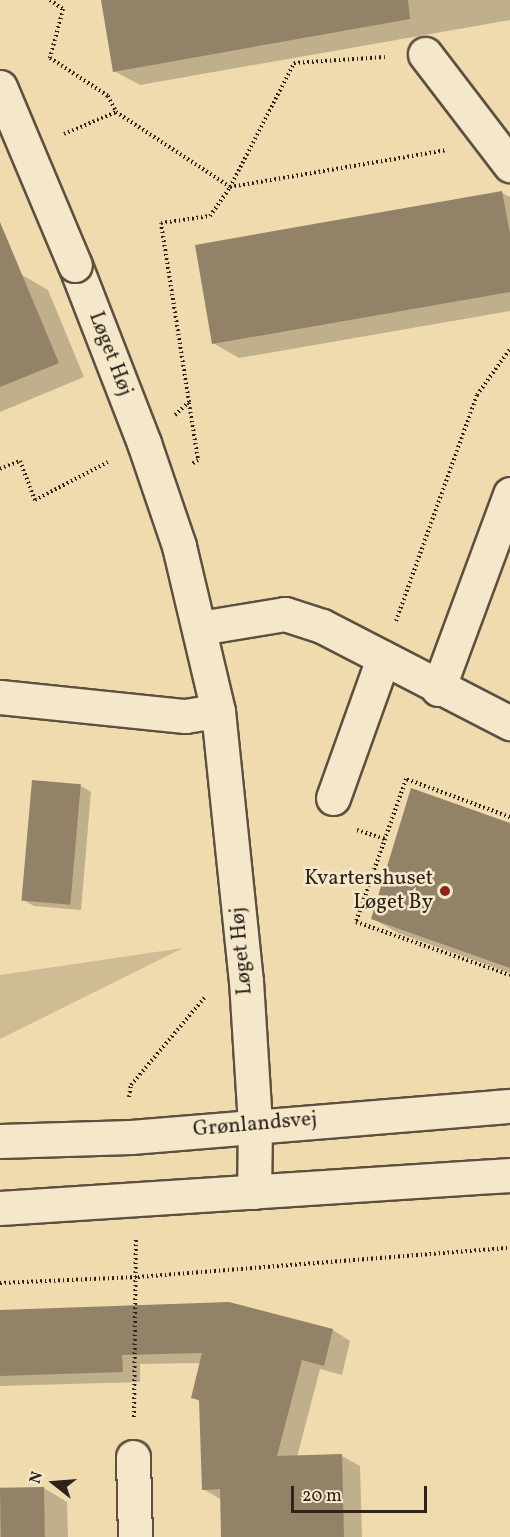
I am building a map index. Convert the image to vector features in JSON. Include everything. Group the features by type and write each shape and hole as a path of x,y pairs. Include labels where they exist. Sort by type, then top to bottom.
{"street":[{"path":"424,54 503,153"},
{"name":"Løget Høj","path":"0,87 75,265 144,442 178,546 200,628 218,711 246,981 255,1124 254,1192"},
{"path":"438,689 510,495"},
{"path":"200,628 285,614 322,626 438,689 510,723"},
{"path":"333,798 383,658"},
{"path":"0,697 186,716 218,711"},
{"name":"Grønlandsvej","path":"0,1141 131,1137 255,1124 510,1106"},
{"path":"0,1208 510,1175"},
{"path":"133,1457 135,1537"}],"path":[{"path":"50,0 63,9 50,58 108,96 116,112 230,187 503,153"},
{"path":"0,469 20,461 35,500 144,442 189,402 161,223 210,216 230,187 294,63 424,54"},
{"path":"383,658 477,395 510,349"},
{"path":"510,817 406,779 356,922 510,975"},
{"path":"129,1099 131,1085 212,988 246,981"},
{"path":"133,1457 138,1277 136,1238"},
{"path":"0,1283 138,1277 510,1248"}],"shaded area":[{"path":"183,948 0,1039 0,975"}],"building":[{"path":"101,0 408,0 410,19 113,72"},
{"path":"502,191 510,234 510,292 212,344 195,245"},
{"path":"0,222 59,363 0,387"},
{"path":"32,780 81,784 70,905 21,901"},
{"name":"Kvartershuset Løget By","path":"411,788 510,823 510,968 371,919"},
{"path":"229,1302 333,1329 324,1366 302,1360 277,1456 342,1454 344,1537 221,1537 220,1489 202,1490 199,1400 191,1398 202,1353 122,1355 123,1372 0,1376 0,1310"},
{"path":"44,1487 45,1537 1,1537 0,1488"}],"place":[{"name":"Kvartershuset Løget By","path":"445,891"}]}
